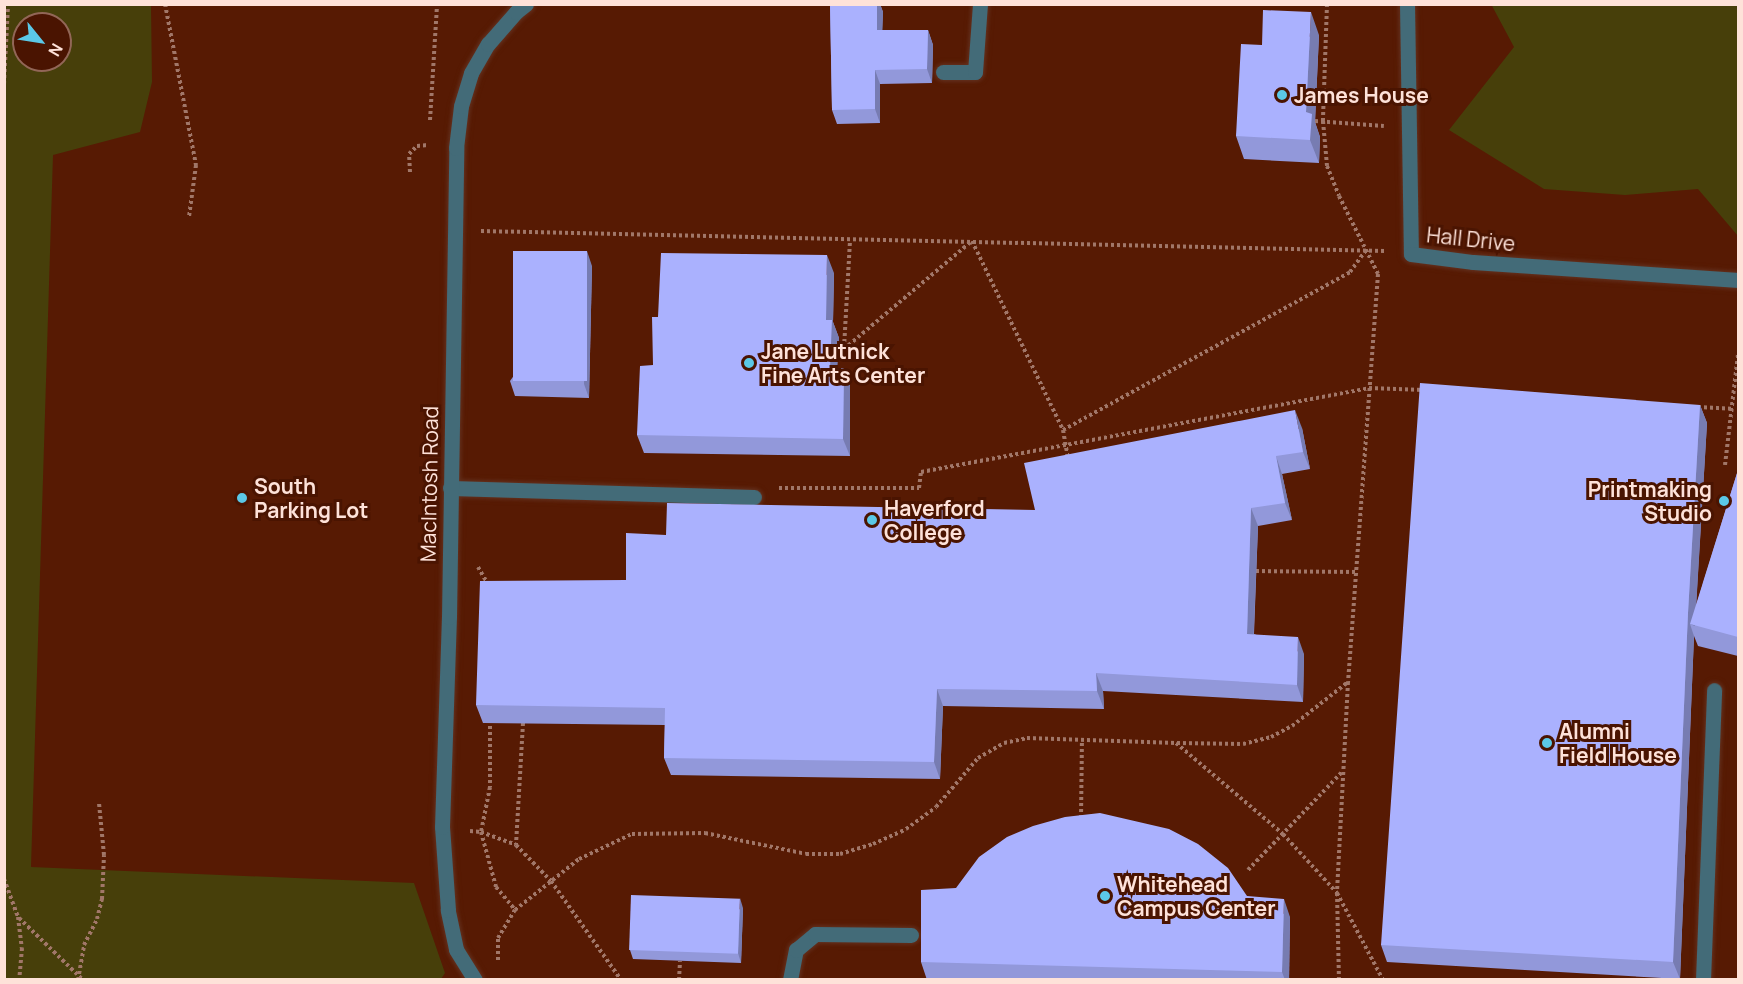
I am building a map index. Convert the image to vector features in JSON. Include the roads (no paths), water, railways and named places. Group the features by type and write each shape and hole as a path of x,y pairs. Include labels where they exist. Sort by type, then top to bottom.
{"street":[{"name":"MacIntosh Road","path":"476,980 456,949 444,876 442,809 456,148 461,106 471,73 488,44 526,4"},
{"path":"943,72 975,72 980,4"},
{"name":"Hall Drive","path":"1407,4 1411,254 1473,262 1738,280"},
{"path":"450,488 754,497"},
{"path":"1702,980 1714,690"},
{"path":"790,980 796,950 816,934 911,935"}],"place":[{"name":"James House","path":"1282,95"},
{"name":"Jane Lutnick Fine Arts Center","path":"749,363"},
{"name":"South Parking Lot","path":"242,498"},
{"name":"Printmaking Studio","path":"1724,501"},
{"name":"Haverford College","path":"872,520"},
{"name":"Alumni Field House","path":"1547,743"},
{"name":"Whitehead Campus Center","path":"1105,896"}]}
